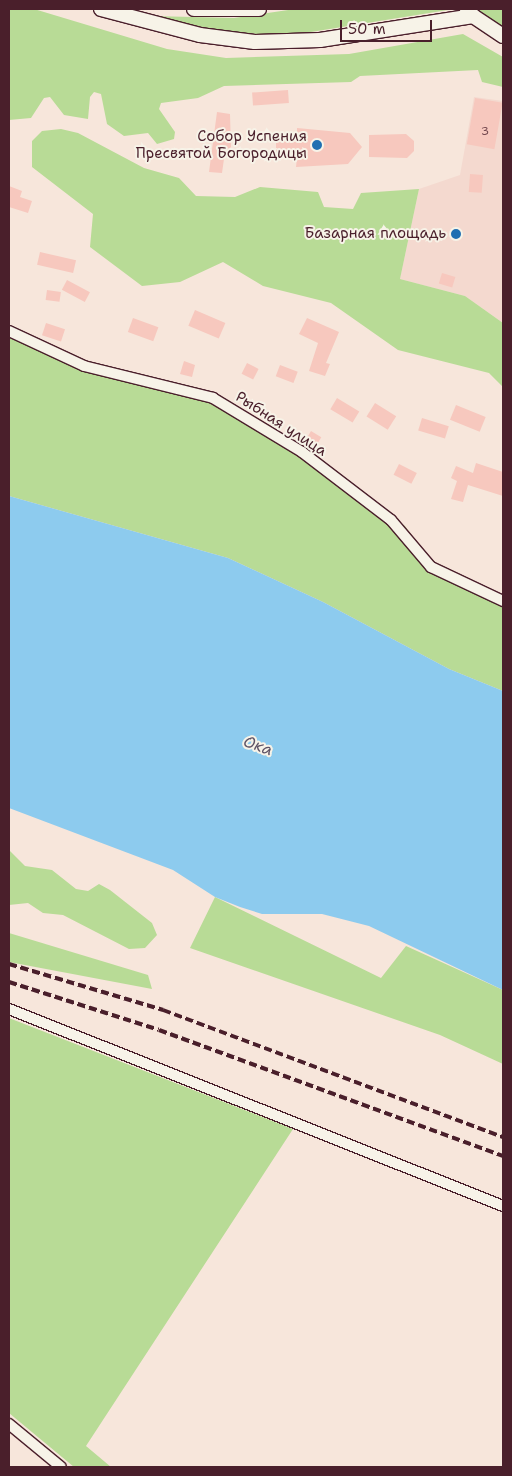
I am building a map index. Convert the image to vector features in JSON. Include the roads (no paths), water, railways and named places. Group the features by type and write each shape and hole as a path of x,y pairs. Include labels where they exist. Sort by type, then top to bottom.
{"main road":[{"path":"101,9 200,35 255,42 320,40 468,12 503,36"},
{"path":"194,9 258,9"}],"street":[{"name":"Рыбная улица","path":"9,331 84,366 214,398 302,452 383,515 412,541 431,567 503,601"},
{"path":"9,1009 503,1206"},
{"path":"9,1424 61,1467"}],"water":[{"name":"Ока","path":"9,496 228,558 323,602 449,669 503,691 503,990 369,926 322,914 262,914 240,907 215,897 173,870 9,808"}],"railway":[{"path":"9,964 163,1010 503,1137"},
{"path":"9,982 159,1030 503,1156"}],"place":[{"name":"Собор Успения Пресвятой Богородицы","path":"317,145"},
{"name":"Базарная площадь","path":"456,234"}]}
